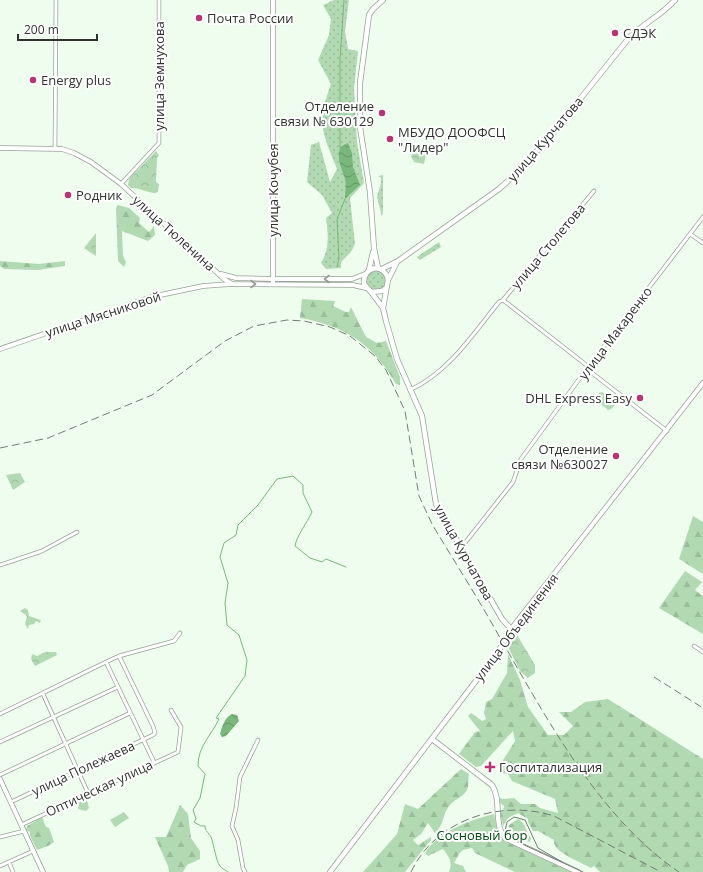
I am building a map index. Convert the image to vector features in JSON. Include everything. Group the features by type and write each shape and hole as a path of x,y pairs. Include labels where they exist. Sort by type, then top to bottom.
{"main road":[{"path":"383,0 373,9 368,19 360,83 360,127 370,192 374,248 380,268 388,276 388,280"},
{"name":"улица Курчатова","path":"380,268 398,261 510,180 553,133 628,39 638,30 657,18 675,0"},
{"path":"374,248 369,270 363,279 366,288 372,292 382,291 386,288 388,280 398,261"},
{"path":"369,270 380,268"},
{"name":"улица Курчатова","path":"383,308 386,288"},
{"name":"улица Курчатова","path":"372,292 383,308 390,336 410,390 422,416 436,504 502,619 511,629"},
{"name":"улица Объединения","path":"330,872 498,652 511,629"},
{"path":"432,739 492,785 496,796 501,832 505,838 578,872"}],"street":[{"path":"56,0 56,148"},
{"name":"улица Земнухова","path":"121,184 159,143 159,0"},
{"name":"улица Кочубея","path":"273,0 273,282"},
{"name":"улица Тюленина","path":"0,148 56,148 74,153 91,162 121,184 218,273"},
{"name":"улица Столетова","path":"410,390 432,377 446,366 594,191"},
{"name":"улица Макаренко","path":"461,548 513,482 521,459 588,367 703,217"},
{"path":"690,234 703,243"},
{"path":"218,273 232,284"},
{"name":"улица Мясниковой","path":"218,273 236,278 273,282 353,285 366,288"},
{"name":"улица Мясниковой","path":"0,348 150,297 204,286 352,279 365,274"},
{"name":"улица Столетова","path":"503,300 588,367 592,373 667,431"},
{"name":"улица Объединения","path":"511,629 703,383"},
{"path":"0,565 42,551 77,532"},
{"path":"0,714 119,656 174,641 180,633"},
{"path":"694,646 703,652"},
{"name":"улица Полежаева","path":"11,802 143,740 154,733 119,656"},
{"path":"106,662 154,762"},
{"path":"0,742 118,687"},
{"path":"43,694 88,792"},
{"name":"Оптическая улица","path":"21,825 88,792 178,752 181,727 171,710"},
{"path":"0,775 130,713"},
{"path":"245,872 238,840 232,826 240,777 258,740"},
{"path":"0,779 43,872"},
{"path":"0,837 24,831"},
{"path":"0,866 33,851"},
{"path":"9,862 13,872"}],"green space":[{"path":"334,0 349,0 345,31 348,49 358,51 354,88 357,142 364,183 350,198 355,244 351,252 341,262 341,268 326,269 321,263 327,246 328,235 326,218 332,213 322,195 307,182 311,145 319,142 330,182 337,169 325,136 322,118 326,98 331,84 318,60 329,35 331,19 323,5"},
{"path":"156,151 159,155 157,158 156,182 159,184 158,192 155,193 131,188 128,185 129,179"},
{"path":"414,152 419,152 426,155 424,164 414,162 411,156"},
{"path":"383,175 382,217 377,197 381,183 381,178 378,176"},
{"path":"118,205 129,208 140,218 139,223 149,232 154,226 155,235 148,241 122,231 123,256 126,262 124,267 118,261 116,208"},
{"path":"96,233 96,256 84,248"},
{"path":"439,242 441,247 420,260 417,257"},
{"path":"0,261 39,264 65,261 65,266 38,270 4,269 0,266"},
{"path":"376,270 383,273 386,280 383,287 376,290 369,287 366,280 369,273"},
{"path":"302,299 335,301 333,306 346,312 349,312 351,307 366,337 377,343 386,341 400,377 400,385 396,384 378,358 356,339 331,326 300,318"},
{"path":"602,392 614,402 615,405 611,409 608,410 596,400 599,393"},
{"path":"20,473 25,482 13,490 6,475"},
{"path":"693,516 703,522 703,574 679,559"},
{"path":"685,571 702,582 695,590 703,596 703,634 659,608"},
{"path":"25,608 28,610 29,616 41,620 40,623 36,621 34,624 29,625 28,629 25,624 27,616 20,611"},
{"path":"517,635 535,665 535,673 528,678 520,671 508,647"},
{"path":"45,652 56,652 57,655 35,666 31,659 32,654 37,656"},
{"path":"508,654 520,680 528,707 548,735 564,735 573,726 559,712 571,712 585,702 608,699 703,759 703,872 600,872 594,866 591,868 562,853 558,849 554,840 538,831 533,831 528,819 518,813 508,818 503,826 500,813 503,811 504,806 499,802 498,798 514,798 521,804 535,804 540,808 558,813 555,799 512,781 508,774 501,773 499,771 501,770 500,765 515,741 513,731 481,766 476,767 459,754 475,732 480,731 468,716 471,713 482,721 486,719 484,713 486,702 492,699 507,673"},
{"path":"461,769 469,774 467,790 447,809 441,826 435,833 428,823 421,834 413,840 418,845 431,837 431,840 405,872 363,872 397,834 405,804 418,809"},
{"path":"84,798 87,800 89,808 86,811 78,809 80,799"},
{"path":"180,805 188,814 191,838 200,851 200,859 187,865 183,872 169,872 168,866 155,837 166,837"},
{"path":"124,812 129,818 115,827 110,820"},
{"name":"Сосновый бор","path":"494,814 499,838 571,872 515,872 475,853 472,848 463,850 454,863 463,866 466,872 449,872 451,865 450,860 443,849 428,856 425,853 438,838 465,823"},
{"path":"42,817 46,827 49,828 54,842 37,850 30,836 30,832 26,830 27,826"},
{"path":"518,819 523,823 531,838 530,842 513,836 509,832 509,825"}],"water":[{"path":"348,143 352,153 353,167 360,185 345,199 345,179 339,162 339,156 340,147"},
{"path":"232,714 237,715 239,721 226,736 222,737 220,734 223,725 227,717"}],"waterway":[{"path":"340,147 340,59 344,0"},
{"path":"337,267 339,258 337,219 345,199"},
{"path":"228,872 219,864 211,837 206,831 205,826 201,826 194,822 196,819 193,810 200,798 205,774 198,766 200,753 219,719 216,718 245,676 247,660 239,635 227,625 225,603 228,583 220,557 224,543 236,535 238,525 258,505 277,479 293,476 303,485 303,493 312,512 300,533 295,546 310,558 322,562 326,559 346,567"}],"tram line":[{"path":"562,862 538,848 525,820 514,817 507,822 505,831 509,838 583,872"}],"railway":[{"path":"0,448 48,438 152,395 225,341 254,326 287,320 304,321 330,327 350,336 375,356 386,370 405,411 419,496 432,524 556,732 599,795 624,824 650,850 679,872"},
{"path":"654,677 703,708"},
{"path":"411,872 422,854 436,838 453,827 472,818 492,812 513,810 534,811 554,816 661,872"}],"place":[{"name":"Почта России","path":"199,18"},
{"name":"СДЭК","path":"615,33"},
{"name":"Energy plus","path":"33,80"},
{"name":"Отделение связи № 630129","path":"382,113"},
{"name":"МБУДО ДООФСЦ \"Лидер\"","path":"390,139"},
{"name":"Родник","path":"68,195"},
{"name":"DHL Express Easy","path":"640,398"},
{"name":"Отделение связи №630027","path":"616,456"},
{"name":"Госпитализация","path":"490,767"}]}
